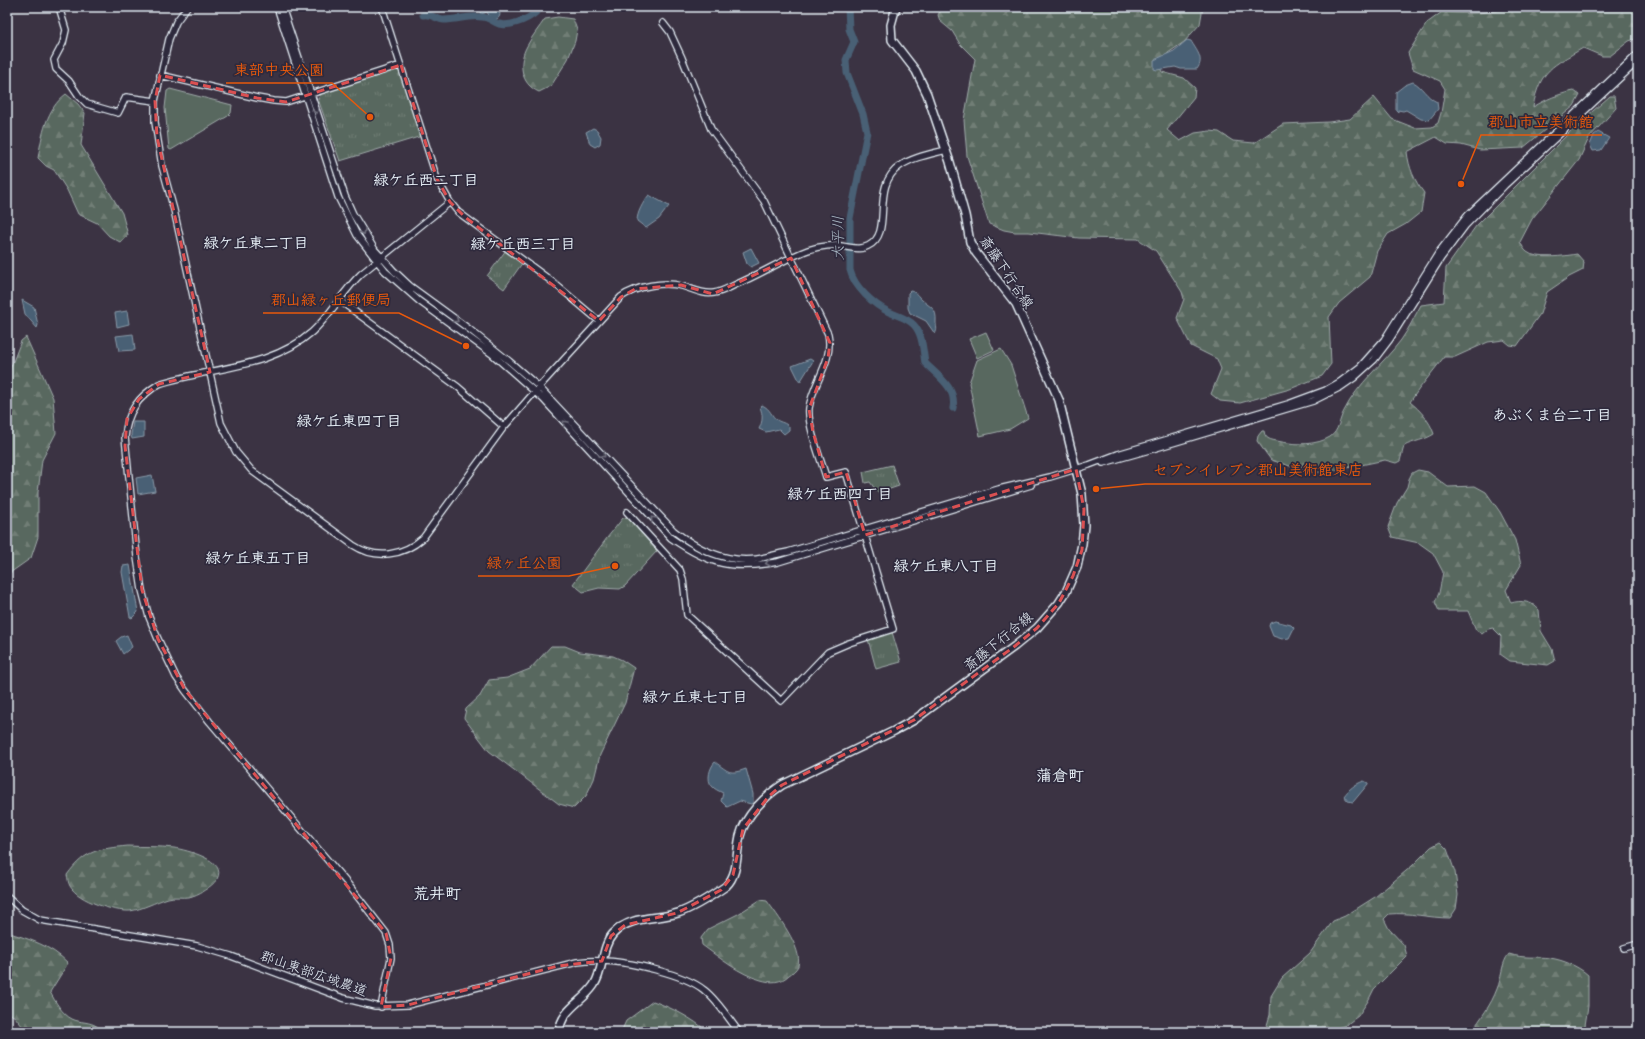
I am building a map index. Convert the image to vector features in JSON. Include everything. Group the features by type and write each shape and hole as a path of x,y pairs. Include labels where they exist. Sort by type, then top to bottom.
{"main road":[{"name":"斎藤下行合線","path":"558,1032 563,1017 595,982 611,936 621,927 630,922 669,915 685,910 721,890 728,884 735,868 743,828 756,810 776,789 914,720 980,672 1037,628 1059,603 1066,592 1080,559 1083,538 1084,509 1082,494 1059,400 1016,304 976,253 970,242 966,217 946,150 923,85 916,71 892,40 891,25 896,7"}],"street":[{"path":"59,7 65,23 65,35 54,63 58,72 69,81 84,102 94,107 118,113 126,97 155,101"},
{"path":"187,7 176,22 169,39 160,75 155,101 157,137 162,166 174,210 221,423 228,439 240,458 252,471 356,547 371,553 397,553 409,548 423,538 504,428 537,389 621,297 643,286 674,285 682,286 706,294 713,294 747,280 809,250 825,247 858,249 869,246 879,235 881,230 882,199 884,190 896,170 913,160 946,150"},
{"path":"277,7 308,95"},
{"path":"282,7 341,204 357,235 404,289 537,389 671,538 693,553 728,564 754,566 778,562 864,532 1030,485 1118,454 1307,398 1326,390 1350,375 1369,358 1384,340 1439,252 1468,215 1638,54"},
{"path":"382,7 438,179 450,202 465,217 554,283 599,321"},
{"path":"627,512 680,570 683,579 687,615 781,701 828,652 849,643 893,629 846,472 826,477 813,432 809,409 828,358 830,343 825,327 764,201 711,129 682,58 670,32 663,23"},
{"path":"1089,465 1121,458 1294,407 1329,394 1354,378 1374,360 1390,339 1441,258 1465,226 1505,185 1638,61"},
{"path":"160,75 274,101 292,101 401,65"},
{"path":"381,1007 391,958 390,945 386,933 347,884 219,733 185,690 176,677 161,645 149,617 142,590 125,446 126,426 130,411 134,405 142,396 153,388 166,382 258,361 287,349 304,338 319,325 352,282 450,202"},
{"path":"339,300 458,387 504,428"},
{"name":"郡山東部広域農道","path":"7,896 22,910 40,920 198,946 231,956 358,1003 381,1007 408,1005 577,962 602,960 643,967 670,974 692,983 704,990 739,1032"},
{"path":"1624,948 1638,944"}],"highlighted area":[{"path":"401,65 437,179 450,202 465,217 599,321 621,297 635,289 681,285 713,294 791,258 830,343 828,358 809,409 813,432 826,477 846,472 865,535 1076,469 1084,509 1082,550 1073,576 1059,603 1037,628 1015,646 914,720 782,785 769,796 743,829 733,875 721,890 677,913 625,925 611,936 602,961 558,966 408,1005 381,1007 391,958 386,933 185,690 158,639 142,590 125,446 127,419 139,399 159,384 210,372 157,137 155,101 160,75 257,98 286,102"}],"green space":[{"path":"942,7 1203,7 1200,24 1184,42 1168,53 1162,60 1160,68 1162,72 1184,78 1195,88 1194,97 1167,130 1180,141 1195,133 1210,131 1219,132 1233,141 1254,143 1283,124 1329,122 1350,119 1374,97 1392,119 1415,128 1432,127 1438,123 1445,89 1440,81 1413,69 1408,53 1427,23 1442,12 1478,13 1513,7 1638,7 1638,38 1629,41 1610,56 1602,56 1583,48 1549,70 1540,84 1533,107 1553,97 1568,92 1574,91 1580,95 1574,106 1523,148 1480,150 1461,145 1447,144 1436,137 1407,152 1412,174 1424,193 1421,212 1406,224 1388,234 1377,251 1370,277 1339,303 1329,317 1331,364 1322,376 1290,389 1240,403 1220,401 1211,394 1221,369 1217,359 1191,346 1177,318 1184,299 1182,292 1156,251 1138,239 1079,238 1029,232 1015,232 1004,230 989,224 967,156 964,120 975,59 960,44 952,31 940,21 938,15"},
{"path":"558,17 573,19 577,30 575,41 568,59 551,86 539,92 528,84 524,78 522,72 522,59 533,35 545,19"},
{"path":"398,69 402,73 422,136 340,161 318,99 321,94"},
{"path":"170,89 232,105 231,113 171,150 169,149 165,108 167,91"},
{"path":"66,94 78,104 85,113 81,145 122,213 128,235 120,242 109,236 97,223 78,214 67,190 54,170 46,166 38,158 43,132 49,115 59,100"},
{"path":"1610,96 1614,96 1616,108 1589,138 1579,160 1532,219 1520,242 1526,251 1537,256 1551,257 1577,254 1584,262 1583,270 1569,277 1547,292 1540,314 1517,346 1510,345 1504,340 1488,342 1455,357 1444,357 1410,402 1424,416 1434,434 1404,446 1400,461 1396,463 1385,460 1327,472 1307,473 1271,460 1257,441 1258,436 1262,431 1264,431 1266,437 1270,440 1294,444 1319,442 1333,435 1337,429 1342,414 1356,391 1401,340 1421,305 1444,302 1446,268 1476,226 1577,125"},
{"path":"506,250 523,262 504,289 487,276"},
{"path":"986,332 994,350 977,358 969,339"},
{"path":"26,337 53,398 56,433 42,460 38,492 38,537 31,558 7,575 7,377 21,341"},
{"path":"1001,349 1011,365 1028,418 1010,429 980,436 969,383 977,360"},
{"path":"892,465 899,486 878,493 870,482 865,483 863,472"},
{"path":"1418,470 1428,472 1448,487 1475,486 1486,492 1500,512 1515,540 1521,565 1506,590 1511,603 1530,603 1539,610 1541,631 1552,649 1555,661 1548,665 1510,661 1500,654 1501,636 1493,628 1488,629 1482,634 1476,630 1468,611 1439,611 1435,602 1439,593 1443,572 1433,553 1419,543 1392,537 1388,527 1397,503 1407,487 1412,473"},
{"path":"627,517 657,551 625,586 620,589 599,588 583,592 573,584 623,518"},
{"path":"892,632 901,662 876,669 868,639"},
{"path":"551,646 565,646 580,652 613,656 634,668 625,703 600,755 594,779 586,796 574,808 559,804 489,751 464,718 466,709 480,696 489,680 507,678 530,669"},
{"path":"1440,842 1447,849 1455,872 1458,895 1456,909 1450,918 1412,914 1389,914 1384,919 1389,929 1404,945 1407,956 1374,989 1358,1016 1346,1025 1326,1032 1265,1032 1270,1015 1271,996 1282,978 1310,953 1333,921 1345,916 1375,897 1412,866 1431,847"},
{"path":"128,846 174,848 196,854 211,861 217,866 219,872 217,879 208,888 193,896 170,897 140,909 130,911 115,910 89,901 74,891 70,886 67,875 80,860 87,855 109,848"},
{"path":"760,900 767,901 783,923 797,950 799,959 798,966 783,980 772,982 765,981 745,974 702,945 701,938 708,929 738,914"},
{"path":"7,932 47,947 68,963 50,992 59,1007 68,1017 95,1025 98,1027 98,1032 18,1032 23,1027 15,1017 7,1012"},
{"path":"1509,954 1545,957 1560,960 1575,966 1588,975 1588,1006 1584,1032 1471,1032 1495,995 1499,985 1504,962"},
{"path":"653,1001 682,1014 708,1032 621,1032 626,1021"}],"water":[{"path":"483,7 498,7 500,13 499,18 495,20 491,19 487,12 481,14 480,12"},
{"path":"1187,40 1191,41 1199,55 1200,62 1197,69 1181,69 1175,67 1157,70 1154,69 1154,60 1174,51"},
{"path":"1413,82 1437,102 1438,109 1429,120 1421,119 1406,110 1398,110 1398,112 1396,110 1396,92 1405,85"},
{"path":"593,128 597,130 601,137 600,144 595,147 590,144 586,132"},
{"path":"1598,132 1609,138 1601,150 1593,151 1590,145 1594,135"},
{"path":"649,195 669,206 659,219 646,228 637,221 637,218"},
{"path":"751,248 759,263 751,267 747,264 743,252"},
{"path":"910,291 916,293 920,299 931,307 936,314 937,328 935,334 926,321 910,313 908,308 908,293"},
{"path":"22,300 34,307 38,325 37,328 25,314"},
{"path":"127,311 129,324 117,327 115,313"},
{"path":"133,334 135,350 119,351 116,336"},
{"path":"810,359 813,361 800,382 792,366"},
{"path":"762,405 767,408 773,417 788,425 789,430 784,434 779,429 766,432 759,429 762,421 760,407"},
{"path":"133,422 144,422 144,437 132,439 131,435"},
{"path":"152,475 155,491 138,494 136,478"},
{"path":"130,565 138,612 132,618 130,617 122,572 123,566"},
{"path":"1275,621 1291,625 1294,628 1289,638 1282,639 1273,636 1269,626 1270,623"},
{"path":"127,635 132,647 123,654 116,641"},
{"path":"715,762 729,772 736,772 746,769 753,794 753,803 751,804 740,801 727,807 721,801 723,793 713,787 709,780 710,770"},
{"path":"1364,781 1368,784 1353,802 1348,801 1344,796 1346,793 1355,785"}],"waterway":[{"path":"423,15 429,15 444,20 484,17 504,25 522,21 533,15 541,7"},
{"name":"大平川","path":"848,7 849,29 854,42 846,60 847,73 863,114 867,132 850,218 850,270 856,283 865,295 883,309 906,319 917,329 921,338 925,363 949,388 952,394 953,408"}],"place":[{"name":"東部中央公園","path":"370,117"},
{"name":"郡山市立美術館","path":"1461,184"},
{"name":"郡山緑ヶ丘郵便局","path":"466,346"},
{"name":"セブンイレブン郡山美術館東店","path":"1096,489"},
{"name":"緑ヶ丘公園","path":"615,566"}],"district":[{"name":"緑ケ丘西二丁目","path":"426,180"},
{"name":"緑ケ丘東二丁目","path":"256,243"},
{"name":"緑ケ丘西三丁目","path":"523,244"},
{"name":"あぶくま台二丁目","path":"1552,415"},
{"name":"緑ケ丘東四丁目","path":"349,421"},
{"name":"緑ケ丘西四丁目","path":"840,494"},
{"name":"緑ケ丘東五丁目","path":"258,558"},
{"name":"緑ケ丘東八丁目","path":"946,566"},
{"name":"緑ケ丘東七丁目","path":"695,697"},
{"name":"蒲倉町","path":"1060,775"},
{"name":"荒井町","path":"437,893"}]}
